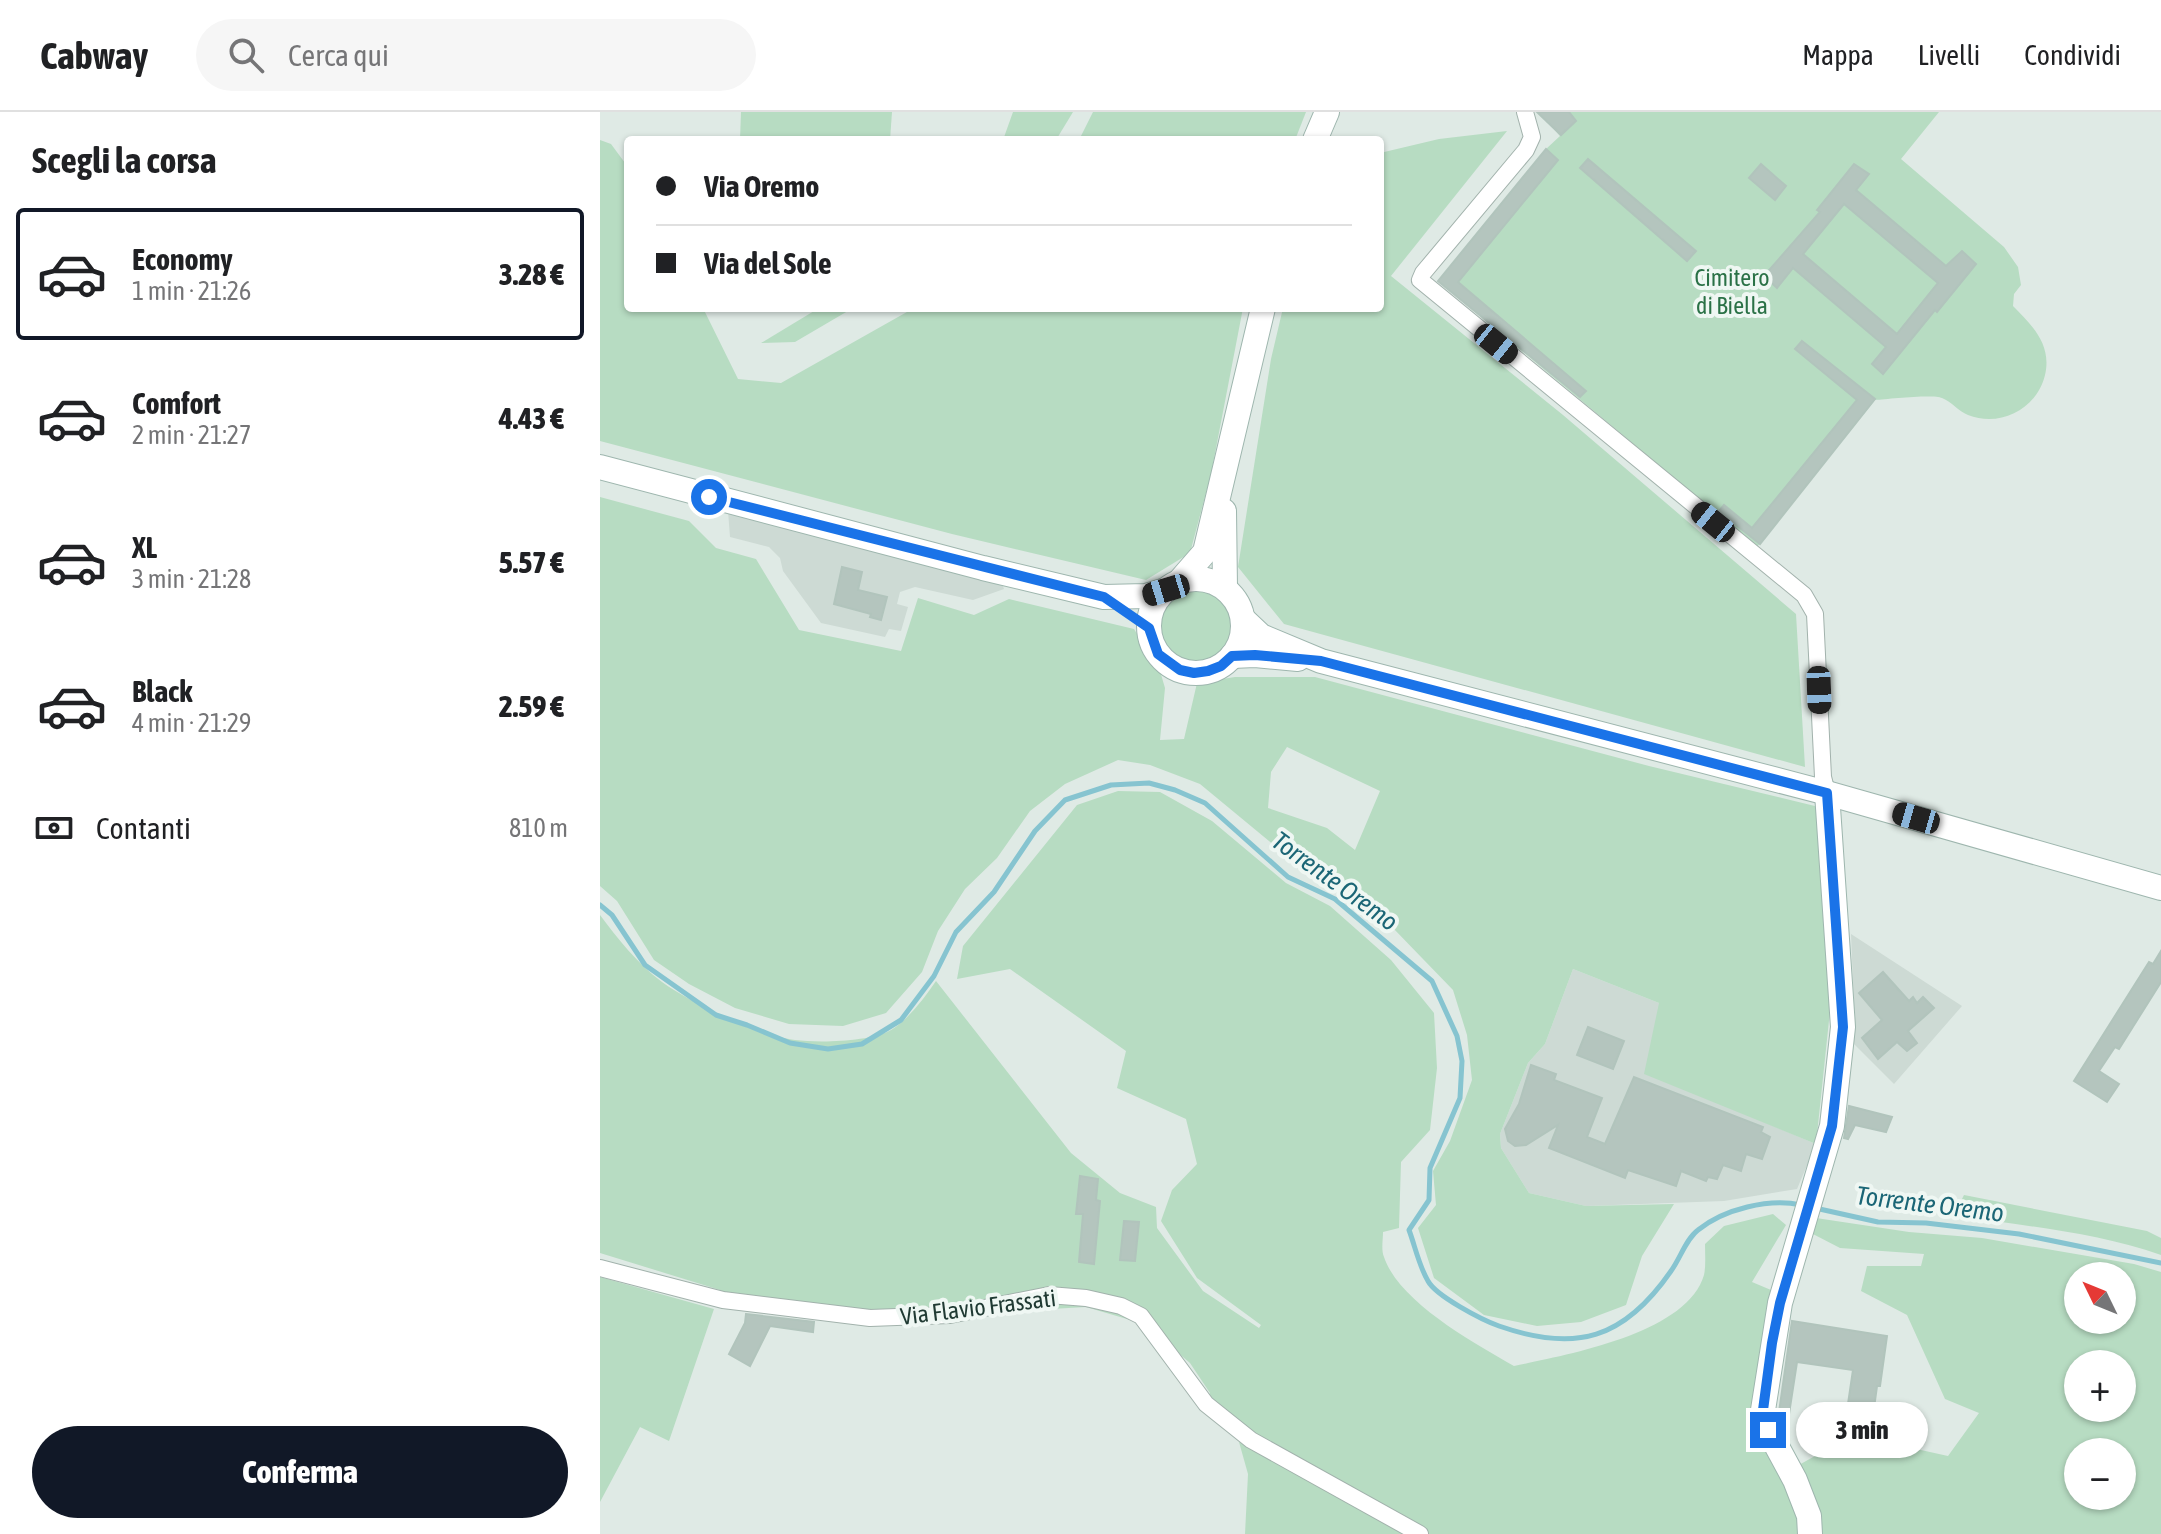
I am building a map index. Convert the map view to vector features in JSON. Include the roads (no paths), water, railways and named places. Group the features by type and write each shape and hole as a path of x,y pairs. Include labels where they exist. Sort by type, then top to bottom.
{"main road":[{"path":"1317,136 1327,112"},
{"path":"1243,619 1243,632 1232,656 1221,666 1194,673 1180,670 1158,654 1149,628 1157,601 1205,552 1262,312"},
{"path":"600,467 1104,597 1146,596 1202,579 1225,588 1243,619 1261,636 1321,661 1827,793 2161,888"},
{"path":"1223,480 1225,588"},
{"path":"1104,597 1149,628"},
{"path":"1232,656 1321,661"},
{"path":"1810,1534 1809,1516 1795,1480 1768,1430 1763,1410 1780,1303 1832,1126 1843,1027 1827,793"}],"street":[{"path":"1525,112 1532,137 1526,150 1420,280 1804,595 1815,614 1823,777 1827,793"},
{"name":"Via Flavio Frassati","path":"600,1268 723,1300 870,1318 950,1315 1049,1295 1086,1298 1121,1306 1141,1316 1206,1404 1251,1440 1420,1534"}],"waterway":[{"name":"Torrente Oremo","path":"600,905 612,915 645,965 716,1015 790,1043 828,1049 862,1044 901,1020 934,976 956,932 994,892 1035,831 1065,800 1111,785 1149,783 1205,803 1288,877 1335,899 1432,981 1457,1036 1462,1061 1460,1098 1430,1168 1429,1200 1409,1230 1428,1281 1449,1300 1491,1323 1527,1334 1552,1338 1596,1334 1635,1312 1671,1271 1694,1234 1709,1223 1734,1211 1761,1204 1801,1205"},
{"name":"Torrente Oremo","path":"1815,1208 1878,1222 1926,1223 2019,1234 2161,1263"}],"park label":[{"name":"Cimitero di Biella","path":"1732,291"}]}
